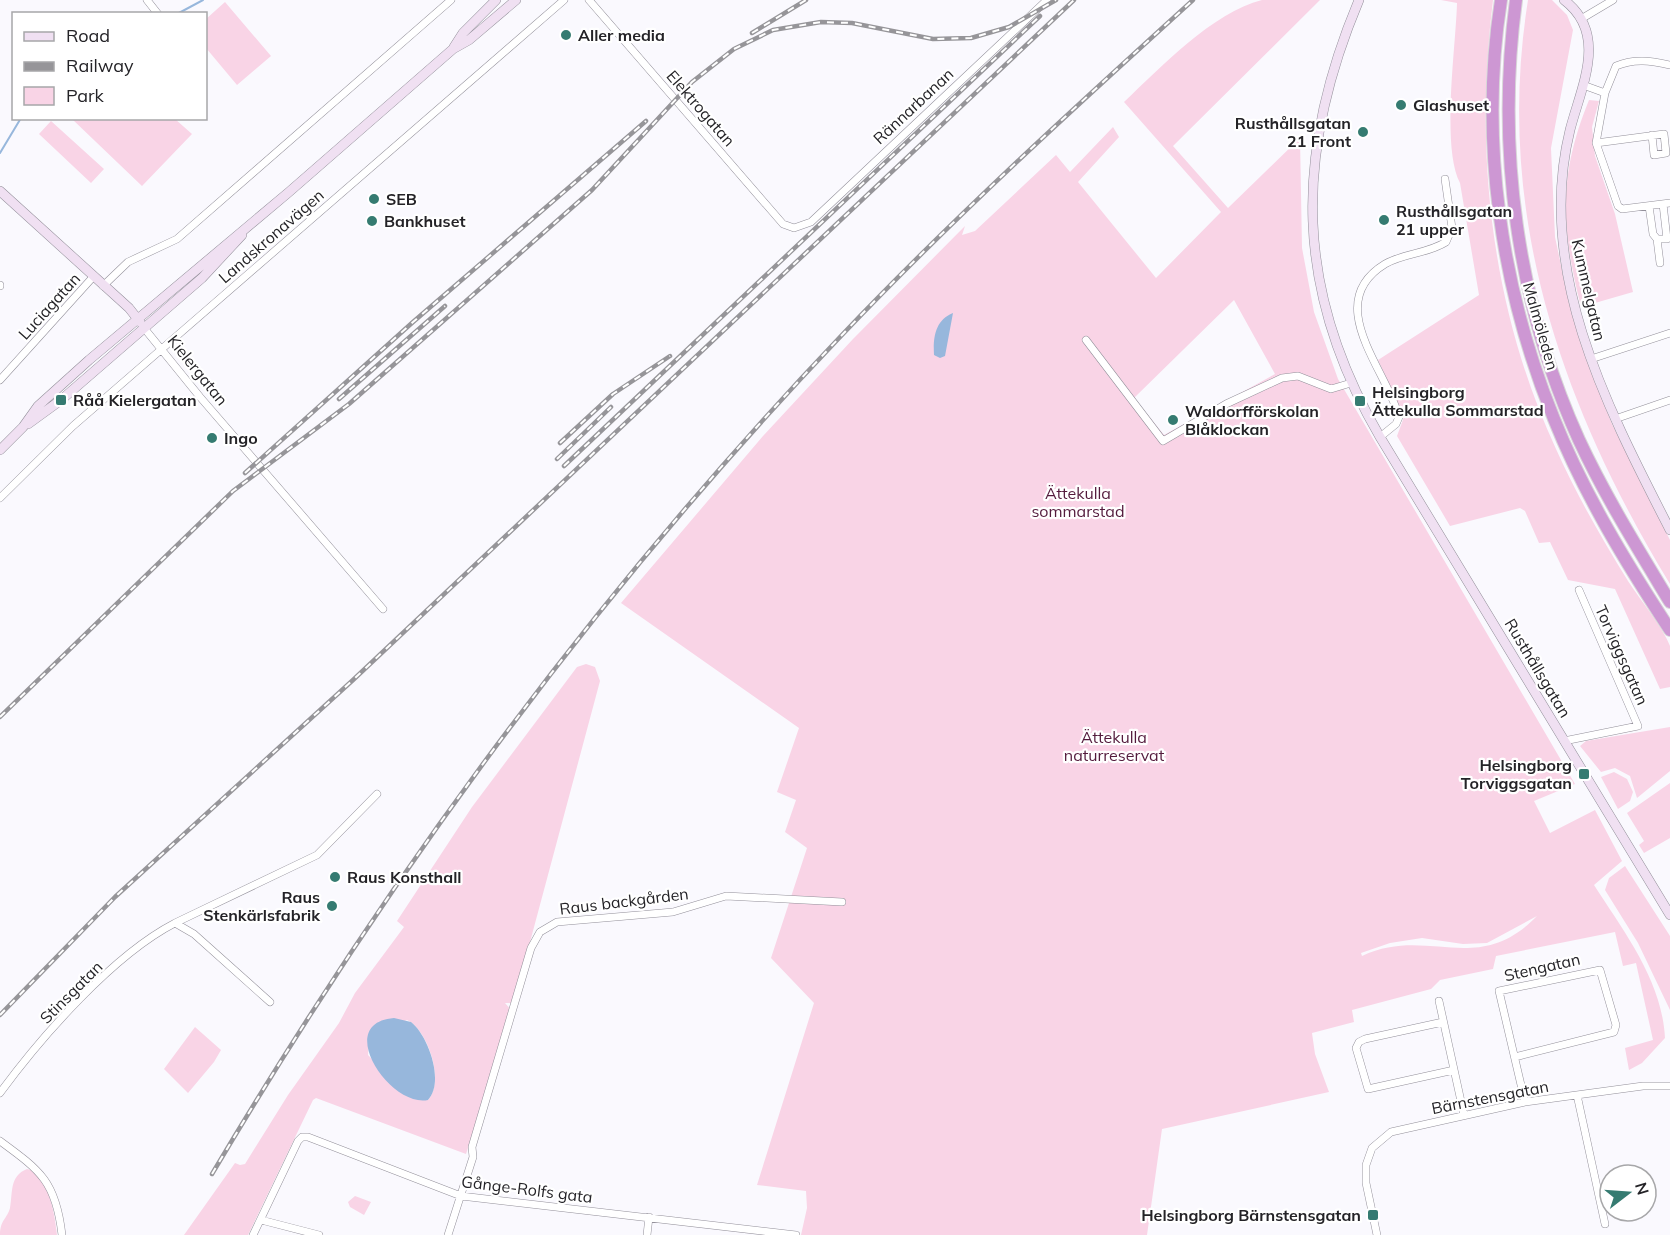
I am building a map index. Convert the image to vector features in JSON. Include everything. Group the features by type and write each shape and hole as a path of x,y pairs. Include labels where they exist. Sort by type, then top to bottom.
{"highway":[{"name":"Malmöleden","path":"1501,0 1495,53 1494,143 1499,210 1517,305 1543,392 1575,468 1617,546 1670,630"},
{"name":"Malmöleden","path":"1516,0 1509,77 1509,146 1517,225 1534,309 1556,383 1582,446 1631,539 1670,602"}],"main road":[{"name":"Landskronavägen","path":"453,49 464,33 496,0"},
{"name":"Landskronavägen","path":"0,450 23,427 38,406 138,318 247,228 453,49 469,40 516,0"},
{"name":"Rusthållsgatan","path":"1359,0 1325,93 1316,138 1311,191 1314,245 1321,290 1338,349 1351,383 1380,437 1670,915"},
{"name":"Kummelgatan","path":"1564,0 1581,19 1588,36 1590,53 1562,173 1560,223 1570,289 1591,359 1615,419 1666,514 1670,530"},
{"name":"Kielergatan","path":"0,191 138,318 144,328"},
{"name":"Landskronavägen","path":"23,427 62,400 202,278 235,245 247,228"}],"street":[{"path":"147,0 157,12"},
{"path":"103,286 128,262 177,239 451,0"},
{"name":"Landskronavägen","path":"0,498 73,426 163,351 564,0"},
{"name":"Elektrogatan","path":"589,0 783,224 796,228"},
{"name":"Rännarbanan","path":"796,228 811,222 1047,0"},
{"path":"1581,19 1613,0"},
{"path":"1657,239 1669,238 1666,203 1622,209 1618,206 1596,142 1605,93 1616,66 1627,61 1648,60 1670,65"},
{"path":"1583,85 1605,93"},
{"path":"1596,142 1652,135"},
{"path":"1380,437 1396,424 1399,417 1358,325 1359,299 1368,278 1386,264 1446,242 1452,228 1445,179"},
{"path":"1649,206 1660,263"},
{"name":"Luciagatan","path":"0,380 93,277"},
{"name":"Kielergatan","path":"144,328 200,398 383,609"},
{"name":"Kummelgatan","path":"1591,359 1670,333"},
{"path":"1086,340 1163,441 1226,404 1282,378 1298,376 1331,389 1351,383"},
{"path":"1615,419 1670,400"},
{"name":"Torviggsgatan","path":"1564,741 1638,726 1579,590"},
{"name":"Stinsgatan","path":"0,1094 45,1037 128,954 155,933 317,855 376,794"},
{"name":"Raus backgården","path":"448,1235 473,1157 471,1147 531,948 536,936 548,925 557,922 673,912 726,896 842,902"},
{"path":"175,923 194,934 270,1002"},
{"name":"Stengatan","path":"1515,1057 1614,1032 1616,1025 1600,970 1499,991 1525,1102"},
{"path":"1439,1001 1464,1115"},
{"path":"1443,1022 1365,1039 1359,1042 1356,1048 1368,1089 1454,1070"},
{"name":"Bärnstensgatan","path":"1377,1235 1365,1177 1367,1158 1381,1138 1395,1131 1525,1102 1643,1086 1670,1086"},
{"path":"1577,1095 1605,1224"},
{"name":"Gånge-Rolfs gata","path":"253,1235 302,1137 308,1137 460,1196 796,1235"},
{"path":"0,1141 44,1176 56,1200 62,1235"},
{"path":"647,1235 649,1217"},
{"path":"261,1220 319,1235"}],"green space":[{"name":"Ättekulla naturreservat","path":"1262,0 1320,0 1173,146 1228,208 1300,138 1302,248 1314,312 1338,379 1575,784 1534,801 1550,833 1595,810 1622,861 1594,885 1640,957 1649,976 1657,996 1665,1038 1642,1063 1629,1070 1625,1048 1653,1040 1636,963 1623,966 1615,932 1496,956 1493,969 1440,980 1431,989 1352,1010 1354,1022 1312,1033 1315,1054 1329,1092 1162,1129 1147,1235 801,1235 807,1208 806,1191 757,1185 814,1003 771,958 807,848 785,832 796,800 777,792 799,728 621,603 763,436 853,339 965,226 962,235 975,231 1056,155 1070,172 1113,127 1119,137 1078,182 1156,278 1221,212 1124,102 1188,43 1243,6","holes":["1234,300 1275,374 1164,435 1134,398","1537,916 1515,934 1494,944 1473,948 1409,945 1386,948 1362,956 1361,953 1390,943 1422,938 1463,944 1487,943"]},
{"path":"1441,0 1493,0 1488,57 1487,172 1502,285 1516,341 1534,396 1572,483 1618,565 1667,639 1670,646 1670,687 1660,689 1615,589 1568,580 1550,542 1539,543 1525,511 1520,508 1450,526 1397,436 1404,417 1378,360 1479,295 1460,183 1454,167 1451,146 1451,96 1457,3"},
{"path":"1528,0 1552,0 1567,15 1573,30 1551,148 1555,237 1569,303 1591,371 1612,424 1670,540 1670,584 1631,516 1597,447 1568,376 1545,304 1529,231 1521,156 1520,79"},
{"path":"225,2 271,56 237,85 207,49 207,18"},
{"path":"1589,100 1599,101 1592,127 1595,156 1615,214 1633,292 1581,307 1569,252 1566,202 1572,153"},
{"path":"73,120 176,120 192,134 142,186"},
{"path":"51,121 104,169 91,183 39,134"},
{"path":"586,664 595,667 600,681 515,998 512,1003 505,1003 512,1011 466,1154 316,1098 248,1235 184,1235 235,1163 245,1164 288,1095 339,1023 355,993 404,927 397,921 472,807 577,667","holes":["407,1020 422,1034 432,1057 435,1081 433,1092 428,1100 408,1096 368,1055 369,1036"]},
{"path":"1670,727 1670,771 1637,798 1630,776 1615,768 1601,772 1580,746 1586,741"},
{"path":"1614,772 1627,779 1633,792 1630,801 1618,809 1601,777"},
{"path":"1670,783 1670,838 1644,853 1639,845 1644,841 1627,813"},
{"path":"1625,866 1670,936 1670,1010 1638,943 1605,890 1609,878"},
{"path":"195,1027 221,1050 188,1093 164,1069"},
{"path":"27,1169 35,1172 46,1186 57,1235 0,1235 1,1226 9,1212 15,1180 21,1172"},
{"path":"355,1196 371,1202 364,1215 350,1207 348,1202"}],"water":[{"path":"953,313 945,356 940,358 934,355 936,330 942,320"},
{"path":"394,1018 411,1022 423,1037 428,1048 435,1071 435,1082 428,1100 413,1099 398,1091 384,1079 374,1064 368,1048 368,1034 376,1023"}],"waterway":[{"path":"181,12 203,0"},
{"path":"0,153 20,120"}],"railway":[{"path":"752,33 806,0"},
{"path":"0,717 233,491 349,404 592,190 692,82 734,49 773,30 821,22 852,23 933,39 971,38 1009,27 1056,0"},
{"path":"0,1015 115,897 353,680 1074,0"},
{"path":"212,1174 280,1062 426,843 503,737 583,633 666,532 752,433 883,292 1014,165 1193,0"},
{"path":"564,466 1040,16"},
{"path":"245,473 413,322 646,121"},
{"path":"339,399 445,306"},
{"path":"560,443 613,394 670,356"},
{"path":"557,459 611,407"}],"place":[{"name":"Aller media","path":"566,35"},
{"name":"Glashuset","path":"1401,105"},
{"name":"Rusthållsgatan 21 Front","path":"1363,132"},
{"name":"SEB","path":"374,199"},
{"name":"Rusthållsgatan 21 upper","path":"1384,220"},
{"name":"Bankhuset","path":"372,221"},
{"name":"Råå Kielergatan","path":"61,400"},
{"name":"Helsingborg Ättekulla Sommarstad","path":"1360,401"},
{"name":"Waldorfförskolan Blåklockan","path":"1173,420"},
{"name":"Ingo","path":"212,438"},
{"name":"Helsingborg Torviggsgatan","path":"1584,774"},
{"name":"Raus Konsthall","path":"335,877"},
{"name":"Raus Stenkärlsfabrik","path":"332,906"},
{"name":"Helsingborg Bärnstensgatan","path":"1373,1215"}],"park label":[{"name":"Ättekulla sommarstad","path":"1078,502"}]}
